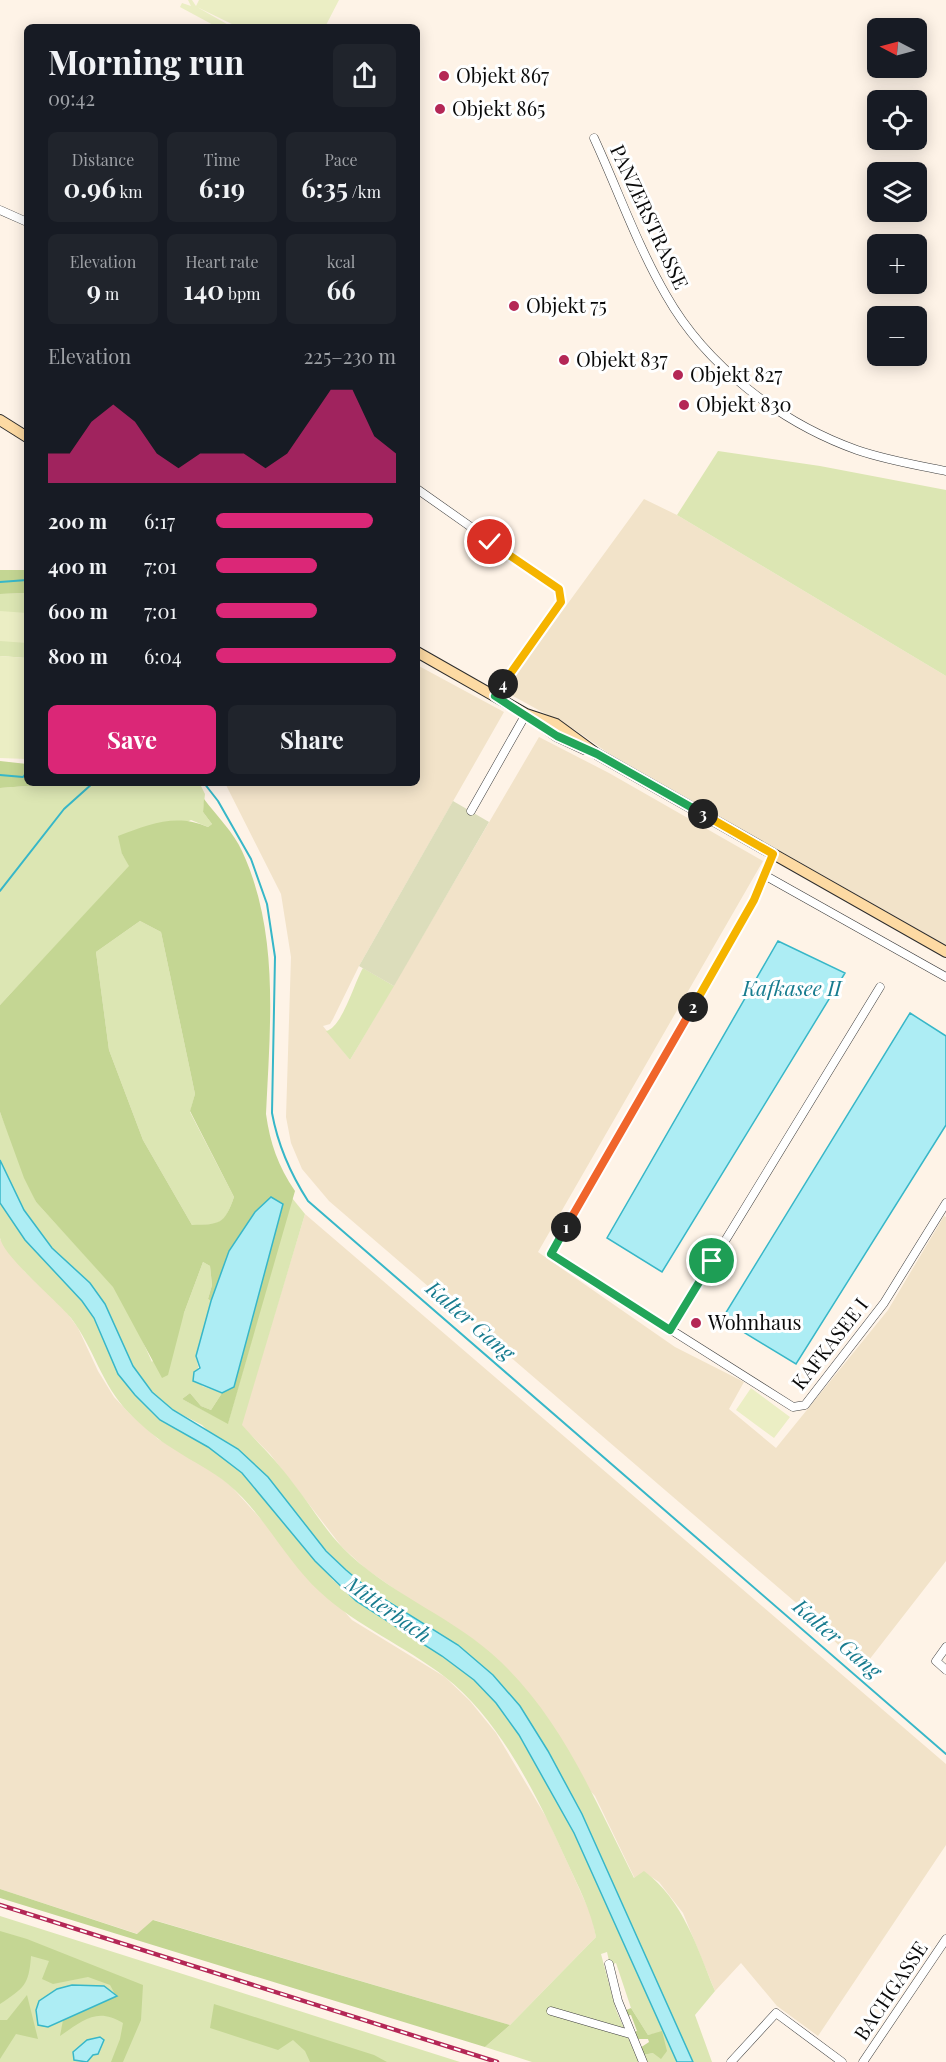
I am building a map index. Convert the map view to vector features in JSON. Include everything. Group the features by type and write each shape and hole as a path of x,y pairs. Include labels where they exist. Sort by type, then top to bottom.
{"main road":[{"path":"0,420 24,434"},
{"path":"420,654 526,714 556,724 597,754 946,952"}],"street":[{"name":"PANZERSTRASSE","path":"594,138 634,232 667,297 693,335 722,364 775,408 824,435 896,462 946,471"},
{"path":"0,210 24,221"},
{"path":"420,491 559,589 561,602 495,696"},
{"path":"471,811 526,714"},
{"path":"773,854 766,876 754,900 551,1254 670,1330 880,987"},
{"path":"766,876 946,977"},
{"name":"KAFKASEE I","path":"670,1330 793,1407 805,1405 884,1303 946,1203"},
{"path":"946,1647 936,1661 946,1670"},
{"name":"BACHGASSE","path":"863,2062 946,1939"},
{"path":"609,1964 618,2001 643,2062"},
{"path":"551,2011 630,2034"},
{"path":"731,2062 776,2013 842,2062"}],"shaded area":[{"path":"644,499 677,515 946,676 946,945 611,755 575,730 504,691"},
{"path":"420,667 504,712 359,966 333,1019 330,1024 323,1026 350,1060 539,737 609,773 763,861 538,1252 675,1347 744,1382 729,1409 776,1448 888,1310 944,1216 946,1217 946,1561 862,1669 801,1607 329,1201 302,1169 291,1143 286,1117 291,957 281,894 227,786 420,786"},
{"path":"305,1214 946,1764 946,1845 818,2036 777,2006 741,1963 715,1991 683,1913 659,1882 644,1872 635,1879 595,1796 409,1599 366,1569 342,1547 270,1454 241,1425"},
{"path":"0,1239 25,1272 62,1306 78,1328 98,1371 114,1397 130,1414 158,1439 202,1464 230,1485 352,1620 445,1677 470,1701 496,1733 549,1822 592,1917 596,1937 510,2025 154,1920 138,1934 0,1889"}],"green space":[{"path":"188,0 192,0 196,6 199,0 339,0 327,24 232,24 197,7 227,24 211,24 180,7 182,3 191,6"},
{"path":"718,451 820,466 946,490 946,676 677,515"},
{"path":"0,570 24,570 24,593 0,594"},
{"path":"24,593 24,658 0,656 0,594"},
{"path":"0,611 24,613 24,643 0,641"},
{"path":"0,656 24,658 24,759 0,758"},
{"path":"0,761 24,764 24,786 27,786 0,788"},
{"path":"201,786 205,794 203,812 212,824 208,827 191,820 122,854 130,866 0,1005 0,788"},
{"path":"204,799 239,844 254,882 262,914 270,980 266,1114 276,1154 295,1191 228,1424 182,1399 190,1393 201,1406 211,1410 222,1393 234,1387 229,1251 211,1301 208,1299 212,1285 210,1266 203,1262 184,1313 168,1375 162,1378 113,1287 36,1202 24,1178 0,1112 0,1005 129,866 122,854 118,836 163,822 185,821 208,827 212,824 203,812","holes":["140,921 161,932 195,1094 190,1111 234,1197 224,1218 215,1223 192,1225 143,1140 109,1050 96,952"]},
{"path":"453,801 489,822 394,986 359,966"},
{"path":"140,921 161,932 195,1094 190,1112 234,1197 224,1218 215,1224 192,1225 143,1140 109,1050 96,952"},
{"path":"363,968 394,986 350,1060 326,1031 332,1028 342,1014"},
{"path":"0,1112 36,1202 114,1287 130,1313 152,1362 184,1313 203,1262 210,1266 212,1285 208,1299 211,1301 196,1356 202,1386 222,1393 211,1410 201,1406 190,1393 182,1399 228,1423 292,1198 305,1214 242,1425 281,1468 330,1533 360,1564 455,1626 491,1653 537,1702 573,1758 634,1878 644,1871 658,1883 688,1926 715,1991 695,2015 712,2062 693,2062 582,1814 548,1751 493,1675 458,1645 370,1591 346,1570 202,1425 173,1410 152,1392 133,1366 90,1283 52,1248 24,1210 0,1160"},
{"path":"0,1203 25,1240 82,1301 94,1318 118,1374 160,1420 208,1447 242,1473 333,1580 356,1601 442,1656 474,1680 496,1703 519,1735 574,1833 677,2062 646,2062 643,2055 653,2053 662,2032 648,2035 631,2008 616,1963 610,1965 607,1952 601,1954 616,2010 639,2062 532,2062 485,2047 510,2025 596,1937 580,1891 532,1789 501,1739 465,1695 430,1666 350,1616 320,1592 296,1566 241,1496 215,1474 157,1438 119,1402 71,1318 20,1267 4,1246 0,1238"},
{"path":"751,1388 790,1417 774,1438 736,1410"},
{"path":"0,1889 137,1934 153,1920 510,2025 485,2047 0,1898"},
{"path":"0,1916 460,2062 0,2062"},
{"path":"0,1931 27,1939 143,1985 141,2020 123,2062 111,2062 120,2039 123,2023 114,2018 98,2016 90,2018 60,2036 63,2020 116,1996 110,1985 88,1977 53,1984 42,1979 49,1961 31,1956 29,1973 24,1985 0,2004"},
{"path":"27,1995 38,2039 16,2034 0,2059 0,2020 7,2020"},
{"path":"214,2004 374,2055 387,2062 310,2062 305,2051 293,2040 278,2050 210,2028"},
{"path":"631,2008 648,2035 662,2031 667,2051 661,2059 653,2053 643,2055 640,2048 649,2042 648,2039 636,2039 632,2033 637,2031 631,2015 626,2016 624,2011"}],"water":[{"name":"Kafkasee II","path":"778,941 845,973 662,1272 607,1238"},
{"path":"910,1013 946,1036 946,1125 796,1364 722,1319"},
{"name":"Mitterbach","path":"0,1160 24,1210 52,1248 90,1283 105,1304 133,1366 152,1392 173,1410 238,1449 268,1477 326,1551 346,1570 371,1591 458,1645 493,1675 520,1706 548,1751 582,1814 693,2062 677,2062 574,1833 519,1735 496,1703 474,1680 442,1656 356,1601 315,1561 242,1473 208,1447 160,1420 135,1395 118,1374 94,1318 82,1301 25,1240 0,1203"},
{"path":"271,1197 283,1204 234,1387 222,1393 193,1381 194,1372 200,1368 196,1356 211,1301 229,1251 255,1212"},
{"path":"72,1985 104,1986 117,1996 48,2027 38,2025 36,2010 39,2001 57,1989"},
{"path":"100,2037 104,2040 98,2054 93,2055 87,2062 74,2060 73,2052 87,2040"}],"waterway":[{"name":"Kalter Gang","path":"0,582 24,580"},
{"path":"0,775 24,776"},
{"path":"0,891 64,809 90,786"},
{"name":"Kalter Gang","path":"206,786 218,801 251,859 267,904 275,957 272,1113 286,1159 308,1201 946,1754"}],"railway":[{"path":"0,1905 497,2062"}],"place":[{"name":"Objekt 867","path":"444,76"},
{"name":"Objekt 865","path":"440,109"},
{"name":"Objekt 75","path":"514,306"},
{"name":"Objekt 837","path":"564,360"},
{"name":"Objekt 827","path":"678,375"},
{"name":"Objekt 830","path":"684,405"},
{"name":"Wohnhaus","path":"696,1323"}],"route":[{"path":"490,542 559,589 561,596 561,602 495,696 571,744 597,754 773,854 766,876 754,900 551,1254 670,1330 712,1261"}]}
